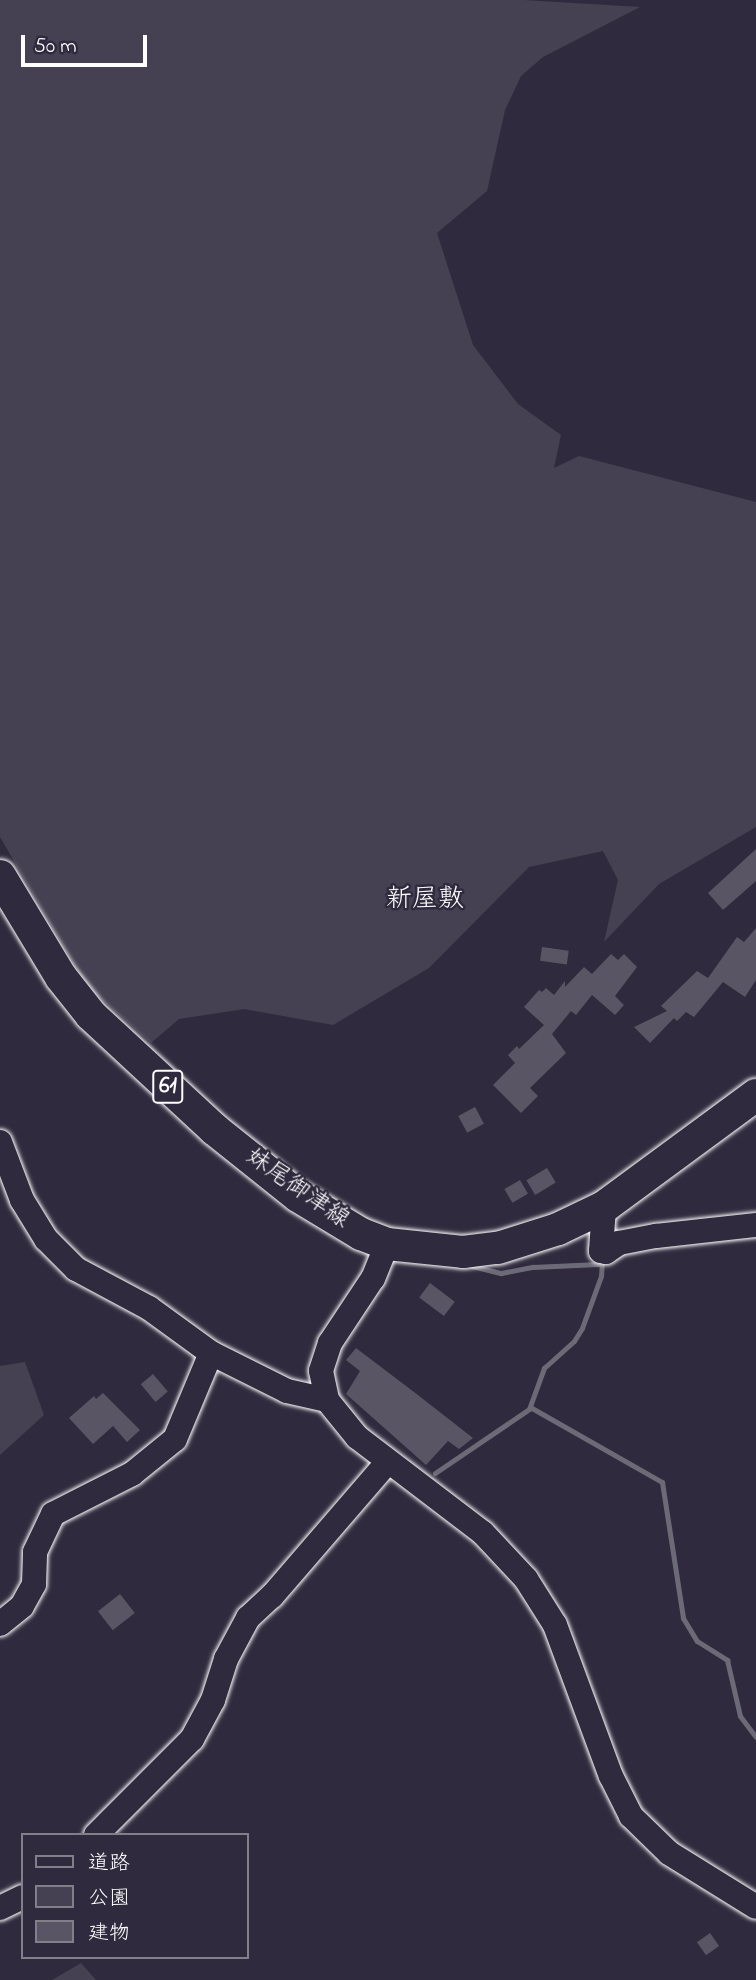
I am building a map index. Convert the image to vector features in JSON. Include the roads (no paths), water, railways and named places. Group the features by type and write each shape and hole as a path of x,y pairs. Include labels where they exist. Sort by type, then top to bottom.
{"main road":[{"name":"妹尾御津線","path":"0,876 61,976 91,1015 214,1129 298,1196 362,1234 387,1244 463,1252 498,1248 558,1229 604,1207 756,1095"}],"street":[{"path":"0,1142 22,1200 46,1239 76,1269 149,1308 211,1353 287,1391 327,1400"},
{"path":"604,1207 601,1251 606,1252 619,1243 656,1236 756,1225"},
{"path":"387,1244 373,1278 330,1343 321,1371 327,1400 357,1437 483,1534 526,1579 555,1625 611,1776 631,1816 668,1853 756,1907"},
{"path":"0,1624 22,1606 34,1584 35,1552 53,1514 132,1474 175,1439 211,1353"},
{"path":"98,1833 192,1739 213,1700 226,1659 248,1618 272,1596 387,1462"},
{"path":"0,1909 21,1898"}],"waterway":[{"path":"472,1266 501,1273 533,1267 598,1264 606,1259"},
{"path":"435,1473 529,1409 544,1368 574,1341 582,1328 601,1276 602,1263"},
{"path":"530,1407 662,1482 683,1618 697,1641 727,1660 740,1716 756,1737"}],"district":[{"name":"新屋敷","path":"425,901"}]}
